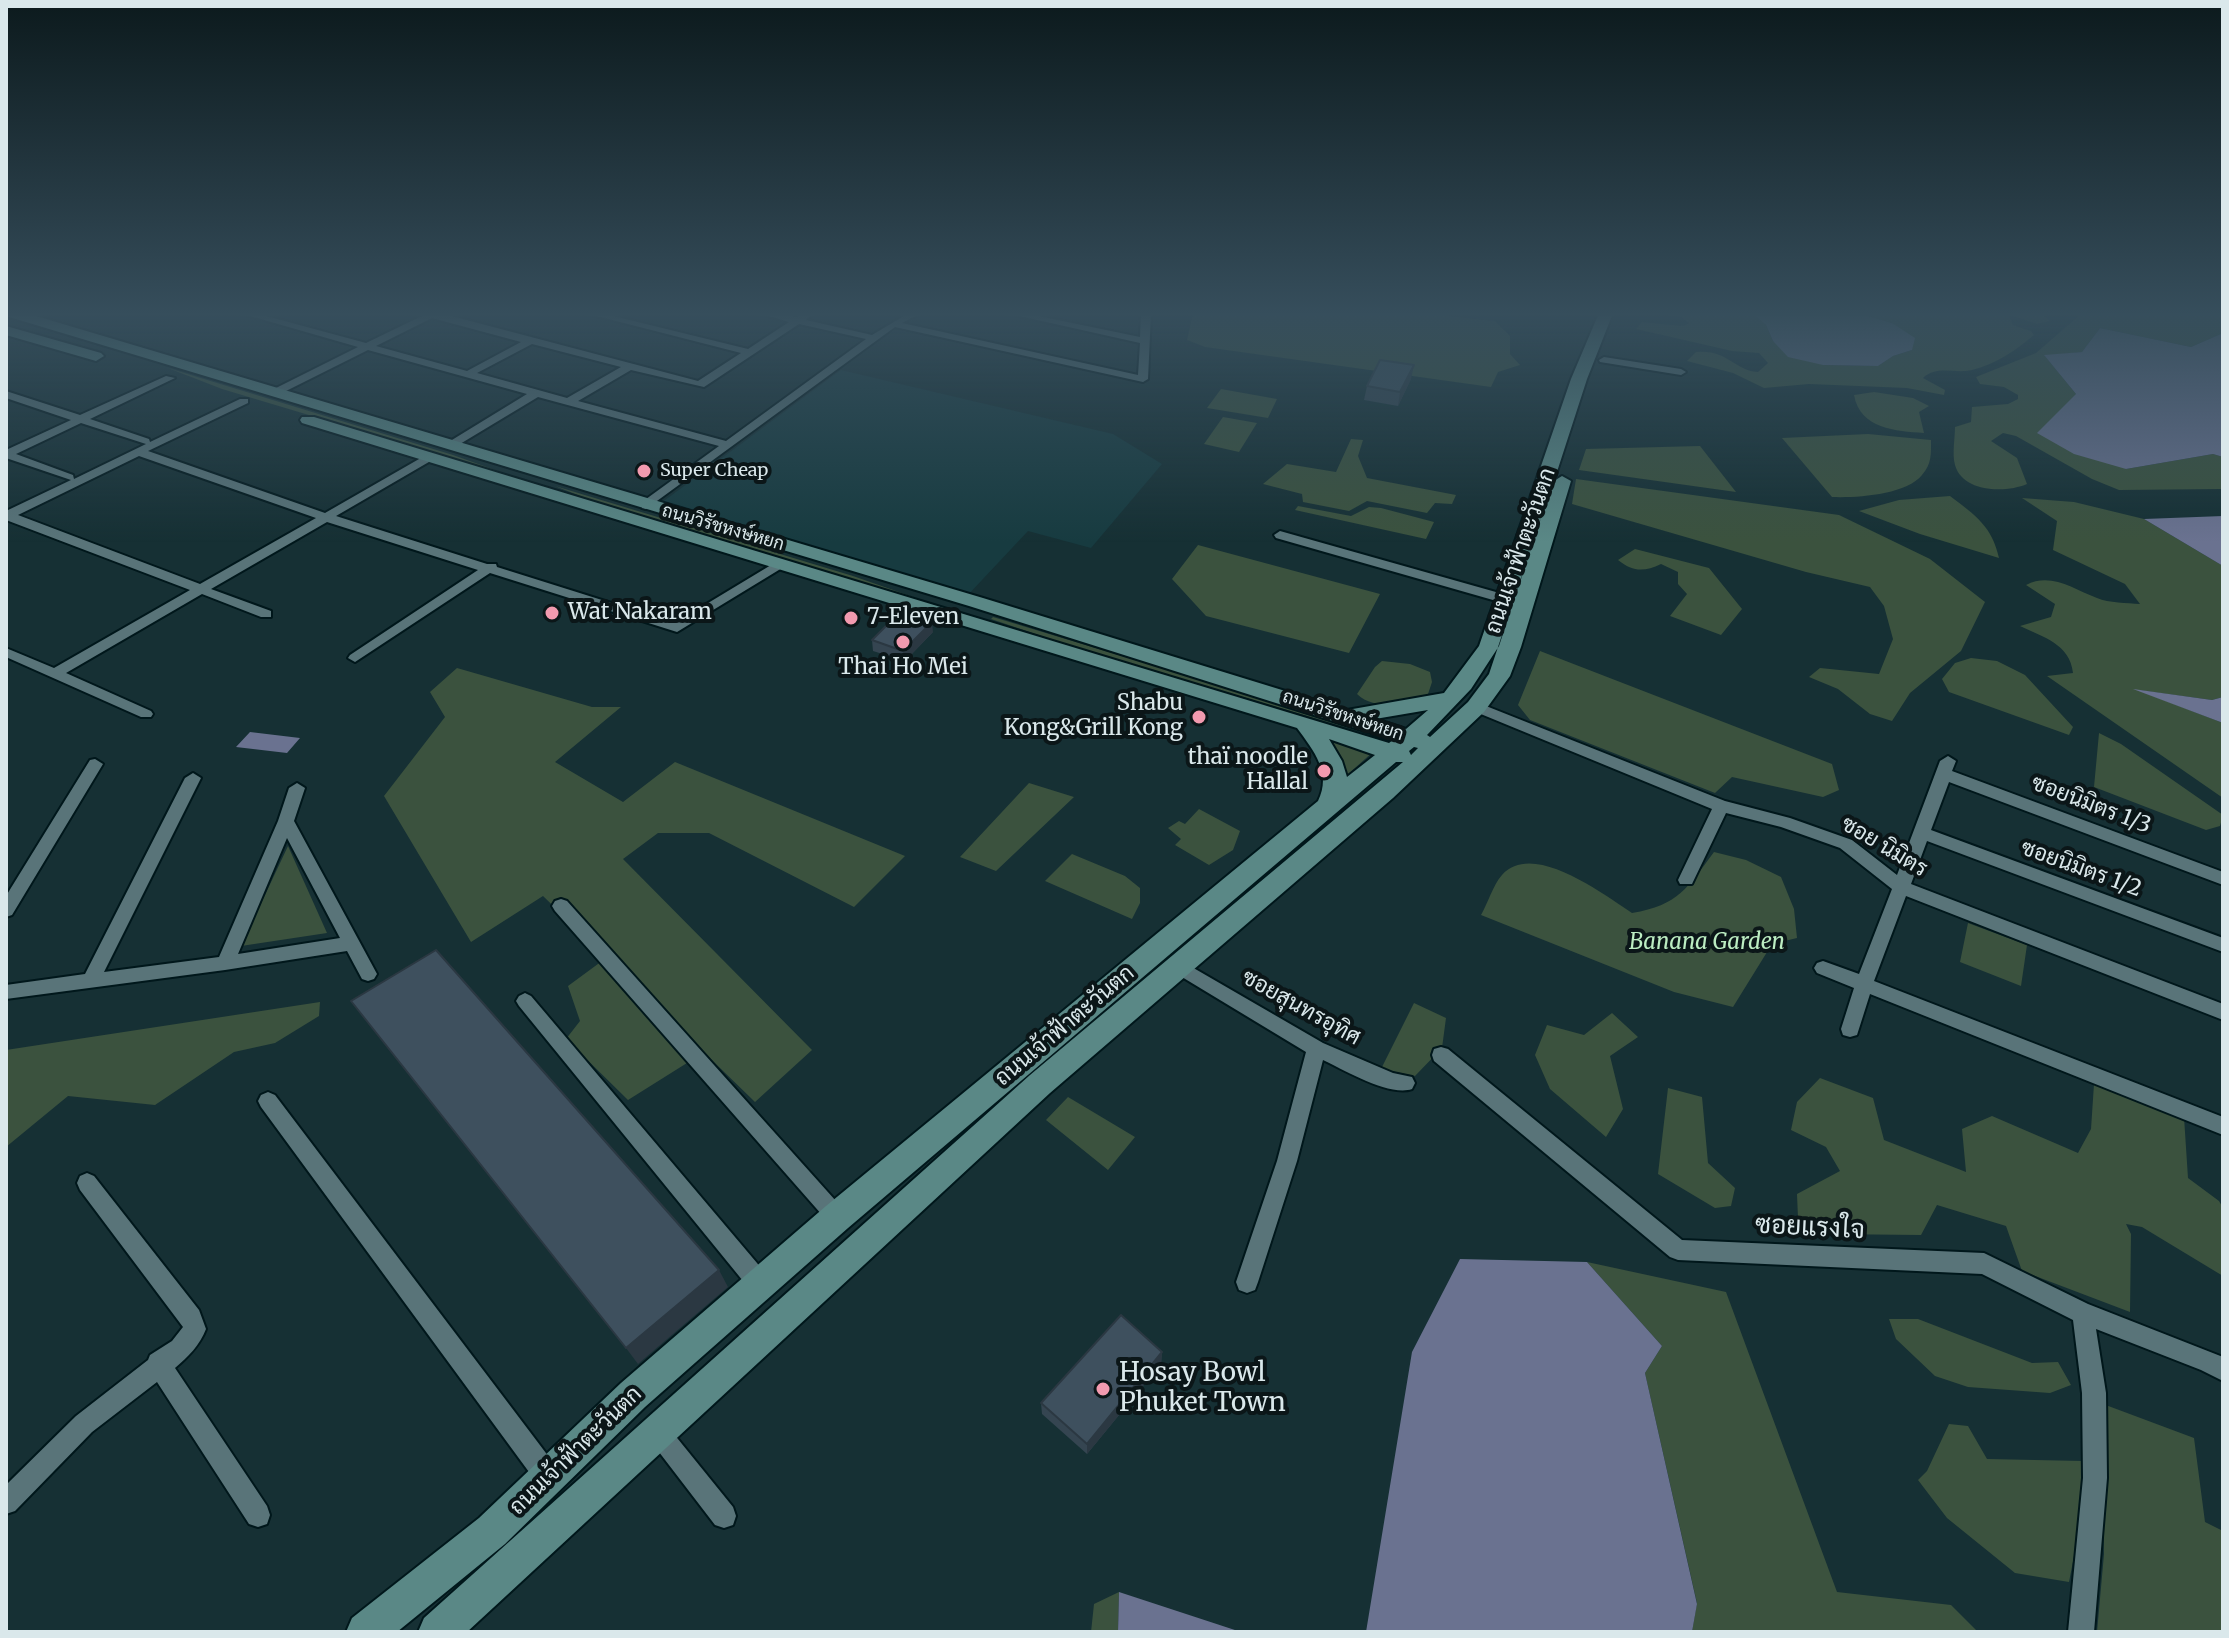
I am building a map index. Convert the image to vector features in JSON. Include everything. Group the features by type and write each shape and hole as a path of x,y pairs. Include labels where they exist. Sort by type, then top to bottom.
{"main road":[{"name":"ถนนวิรัชหงษ์หยก","path":"207,389 1305,723 1413,749"},
{"name":"ถนนวิรัชหงษ์หยก","path":"262,389 976,602 1349,717 1413,749"},
{"name":"ถนนเจ้าฟ้าตะวันตก","path":"438,1632 1040,1084 1178,966 1413,749 1484,655 1575,389"},
{"name":"ถนนเจ้าฟ้าตะวันตก","path":"366,1632 492,1531 633,1395 837,1217 1325,809 1476,707 1499,676 1511,647 1594,389"},
{"path":"533,490 553,477"},
{"path":"961,620 976,602"},
{"path":"1349,717 1451,699"},
{"path":"1305,723 1323,747 1337,775 1336,793 1325,809"}],"street":[{"path":"6,454 145,389"},
{"path":"274,393 281,389"},
{"path":"523,389 726,445"},
{"path":"568,402 590,389"},
{"path":"646,505 803,389"},
{"path":"451,445 536,393"},
{"path":"6,394 328,518 677,628 781,565"},
{"path":"7,516 142,447 244,401"},
{"path":"6,454 69,477"},
{"path":"57,672 205,590 430,457"},
{"path":"7,516 266,614"},
{"path":"1280,535 1505,599"},
{"path":"355,658 491,567"},
{"path":"6,652 146,714"},
{"name":"ซอย นิมิตร","path":"1476,707 1721,806 1784,822 1846,844 1901,887 2223,1012"},
{"path":"6,910 95,764"},
{"name":"ซอยนิมิตร 1/3","path":"1925,834 1946,767 2223,879"},
{"path":"91,980 193,778"},
{"path":"225,963 297,788"},
{"path":"1686,880 1721,806"},
{"path":"286,821 368,974"},
{"path":"1850,1029 1863,984 1925,834"},
{"name":"ซอยนิมิตร 1/2","path":"1925,834 2223,945"},
{"path":"561,906 837,1217"},
{"path":"6,992 350,943"},
{"name":"ซอยสุนทรอุทิศ","path":"1178,966 1316,1049 1391,1081 1405,1083"},
{"path":"1823,968 2223,1126"},
{"path":"525,1001 760,1284"},
{"path":"1247,1282 1287,1161 1316,1049"},
{"name":"ซอยแรงใจ","path":"1441,1055 1678,1250 1984,1264 2083,1313 2208,1361 2223,1370"},
{"path":"268,1101 549,1478"},
{"path":"6,1502 84,1424 189,1341 194,1324 87,1183"},
{"path":"2081,1632 2095,1478 2094,1393 2083,1313"},
{"path":"158,1363 258,1515"},
{"path":"657,1431 724,1516"}],"shaded area":[{"path":"815,389 924,389 1113,434 1162,464 1091,548 1028,531 967,596 657,506"},
{"path":"2072,389 2223,389 2223,457 2213,454 2126,469 2074,454 2037,433 2076,394"},
{"path":"2223,516 2223,566 2144,519"},
{"path":"2133,689 2212,700 2223,697 2223,723"},
{"path":"250,732 300,738 287,753 236,747"},
{"path":"1460,1259 1587,1262 1662,1346 1645,1373 1697,1604 1692,1632 1366,1632 1412,1352"},
{"path":"1119,1592 1241,1632 1118,1632"}],"green space":[{"path":"223,389 238,389 509,475"},
{"path":"1221,389 1277,399 1268,418 1207,408"},
{"path":"1915,389 1944,389 1944,395"},
{"path":"2008,389 2072,389 2126,469 2213,454 2223,457 2223,489 2119,490 2092,479 2016,436 2003,433 1991,441 2017,458 2027,484 2008,489 1976,486 1960,474 1955,465 1955,427 1971,422 1972,407 2008,404 2018,399 2018,395"},
{"path":"1874,392 1913,398 1929,406 1919,412 1924,433 1891,429 1871,421 1858,406 1854,395"},
{"path":"1223,417 1257,423 1239,452 1204,444"},
{"path":"1868,434 1931,440 1928,467 1915,482 1893,491 1867,496 1832,497 1782,438"},
{"path":"1351,439 1363,440 1358,456 1367,478 1456,495 1452,504 1435,503 1427,513 1367,501 1349,511 1303,502 1302,494 1263,484 1287,464 1336,472"},
{"path":"1700,446 1736,492 1579,470 1586,449"},
{"path":"1576,479 1839,515 1930,559 1985,602 1961,651 1910,693 1892,721 1870,714 1838,689 1809,677 1820,668 1879,674 1893,639 1884,606 1870,587 1806,572 1572,504"},
{"path":"555,486 853,576 939,606 613,509"},
{"path":"1950,496 1987,529 1999,558 1859,511 1899,500"},
{"path":"2022,498 2074,502 2144,519 2223,566 2223,697 2212,700 2138,690 2223,723 2223,798 2047,676 2073,673 2071,663 2061,648 2020,626 2051,617 2055,604 2026,585 2035,581 2053,581 2102,600 2140,604 2125,584 2053,550 2057,521"},
{"path":"1298,506 1351,516 1369,507 1381,508 1434,522 1426,539 1295,510"},
{"path":"1198,545 1380,594 1349,653 1206,616 1172,579"},
{"path":"1635,549 1709,568 1742,609 1721,635 1670,616 1687,594 1678,584 1678,572 1661,564 1634,569 1618,560"},
{"path":"993,617 1327,718 1365,733 1083,650 991,619"},
{"path":"1540,651 1832,764 1839,790 1823,797 1732,777 1715,793 1530,720 1518,705"},
{"path":"1971,658 1997,661 2025,675 2073,727 2069,735 1949,692 1942,679 1955,663"},
{"path":"1382,661 1410,664 1430,672 1432,682 1425,703 1380,704 1357,694"},
{"path":"457,668 592,707 621,707 555,762 623,802 675,762 905,856 854,907 709,833 658,833 623,859 812,1050 755,1102 543,896 471,942 384,796 445,717 430,692"},
{"path":"2099,733 2121,744 2223,815 2220,826 2206,830 2094,787"},
{"path":"1323,737 1374,751 1346,776"},
{"path":"1029,783 1074,797 996,871 960,857"},
{"path":"1199,809 1240,831 1233,850 1209,865 1175,845 1181,839 1168,828 1179,821 1185,824"},
{"path":"288,846 327,933 241,946"},
{"name":"Banana Garden","path":"1714,852 1746,860 1781,877 1794,909 1797,938 1772,944 1733,1007 1674,992 1481,915 1502,875 1515,866 1531,864 1568,874 1632,913 1648,910 1680,893"},
{"path":"1072,854 1125,876 1140,888 1140,903 1132,919 1045,881"},
{"path":"1968,923 2027,945 2021,986 1960,962"},
{"path":"602,961 687,1063 628,1100 566,1039 580,1021 568,986"},
{"path":"320,1002 319,1016 275,1043 234,1052 155,1105 68,1096 6,1147 6,1050"},
{"path":"1414,1003 1446,1018 1442,1048 1415,1076 1381,1069"},
{"path":"1612,1013 1638,1037 1610,1056 1623,1109 1606,1137 1550,1089 1535,1055 1547,1025 1584,1035"},
{"path":"1820,1078 1873,1098 1884,1140 1966,1172 1962,1129 1992,1116 2078,1153 2091,1129 2094,1084 2184,1117 2188,1178 2219,1201 2223,1208 2223,1276 2142,1227 2126,1224 2131,1234 2130,1312 2022,1271 2006,1226 1937,1205 1921,1235 1825,1234 1798,1218 1797,1194 1840,1171 1826,1147 1791,1130 1797,1102"},
{"path":"1668,1088 1702,1097 1708,1163 1735,1188 1731,1206 1715,1208 1658,1174"},
{"path":"1068,1097 1135,1137 1108,1170 1046,1120"},
{"path":"1587,1262 1726,1292 1837,1592 1951,1605 1978,1632 1692,1632 1697,1603 1645,1373 1662,1346"},
{"path":"1889,1319 1918,1319 2032,1363 2058,1362 2071,1385 2050,1393 1968,1387 1935,1376 1896,1339"},
{"path":"2103,1404 2194,1438 2205,1522 2223,1531 2223,1632 2097,1632 2104,1554"},
{"path":"1949,1424 1968,1426 1987,1459 2083,1461 2082,1515 2069,1582 2015,1573 1947,1518 1918,1480 1927,1471"},
{"path":"1119,1592 1118,1632 1091,1632 1094,1604"}],"building":[{"path":"900,612 932,622 903,651 872,640"},
{"path":"436,950 719,1270 626,1348 351,1001"},
{"name":"Hosay Bowl Phuket Town","path":"1121,1315 1162,1352 1087,1444 1041,1403"}],"place":[{"name":"Super Cheap","path":"644,471"},
{"name":"Wat Nakaram","path":"552,613"},
{"name":"7-Eleven","path":"851,618"},
{"name":"Thai Ho Mei","path":"903,642"},
{"name":"Shabu Kong&Grill Kong","path":"1199,717"},
{"name":"thaï noodle Hallal","path":"1324,771"},
{"name":"Hosay Bowl Phuket Town","path":"1103,1389"}]}
